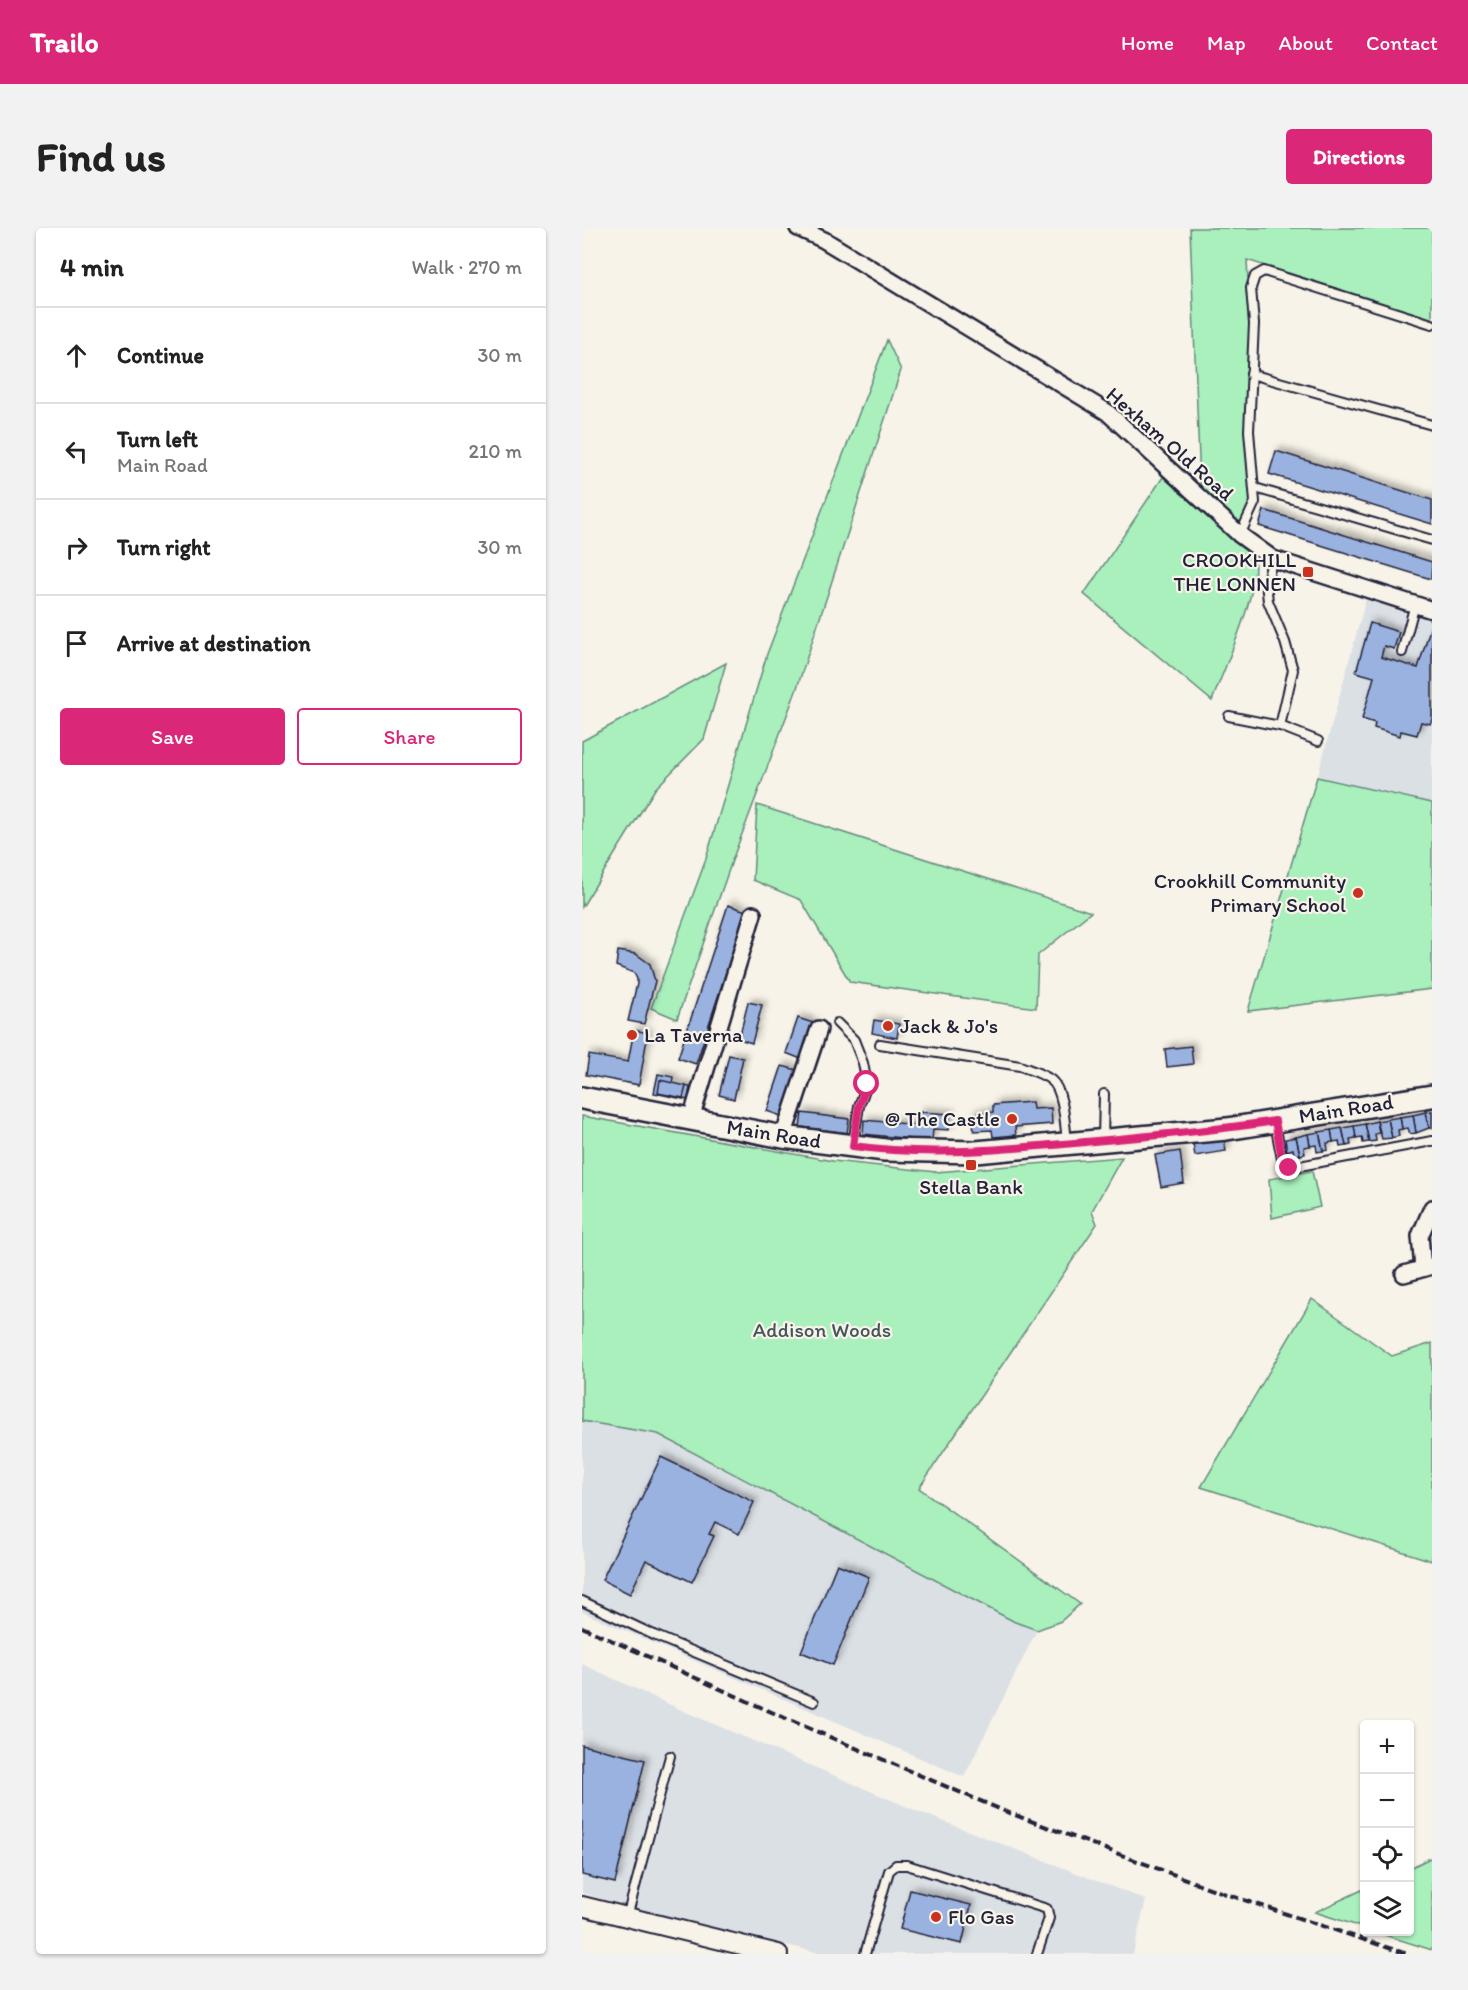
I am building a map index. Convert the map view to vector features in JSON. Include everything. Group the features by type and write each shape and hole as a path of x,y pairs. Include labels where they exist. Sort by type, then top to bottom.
{"main road":[{"name":"Main Road","path":"582,1098 783,1137 885,1150 976,1152 1227,1129 1432,1096"}],"street":[{"name":"Hexham Old Road","path":"798,228 824,240 1107,412 1240,535 1273,559 1432,610"},
{"path":"691,1119 753,914"},
{"path":"783,1137 819,1029"},
{"path":"1404,1274 1428,1267 1420,1236 1432,1208"},
{"path":"582,1906 778,1954"}],"lane":[{"path":"1240,535 1255,502 1249,431 1254,324 1251,288 1255,276 1264,271 1432,324"},
{"path":"1251,374 1432,425"},
{"path":"1255,488 1432,540"},
{"path":"1273,559 1266,583 1268,601 1285,642 1293,670 1280,726"},
{"path":"1402,652 1416,603"},
{"path":"1229,716 1280,726 1318,741"},
{"path":"837,1023 854,1040 864,1063 867,1084 859,1106 853,1146"},
{"path":"880,1044 1020,1066 1053,1081 1061,1100 1068,1144"},
{"path":"1102,1141 1104,1094"},
{"path":"1275,1121 1283,1164 1289,1168 1432,1141"},
{"path":"582,1601 656,1636 814,1702"},
{"path":"627,1917 670,1756"},
{"path":"865,1954 889,1871 896,1864 907,1864 1047,1909 1049,1918 1037,1954"}],"shaded area":[{"name":"Crookhill Community Primary School","path":"1367,595 1432,620 1432,989 1248,1011 1312,797"},
{"path":"582,1421 658,1434 1015,1622 1037,1630 964,1777 582,1612"},
{"path":"582,1664 688,1713 917,1811 1146,1900 1133,1954 824,1954 641,1910 582,1893"}],"green space":[{"path":"1190,228 1432,228 1432,319 1247,260 1250,323 1247,431 1252,502 1240,531 1218,510 1200,484"},
{"path":"887,340 901,370 796,691 733,858 677,1019 651,1008 705,862 767,654"},
{"path":"1163,477 1254,558 1255,572 1247,608 1212,701 1084,594"},
{"path":"726,663 704,739 655,789 582,907 582,741"},
{"name":"Crookhill Community Primary School","path":"1317,777 1432,803 1432,989 1248,1011"},
{"path":"757,805 1091,912 1038,955 1036,1008 850,982 801,900 753,880"},
{"name":"Addison Woods","path":"582,1116 833,1161 936,1172 1122,1157 1092,1211 1097,1224 919,1488 1080,1604 1061,1621 1037,1630 1015,1622 658,1434 582,1421"},
{"path":"1312,1171 1320,1207 1272,1218 1269,1179"},
{"path":"1312,1299 1392,1356 1432,1343 1432,1561 1201,1487"},
{"path":"1432,1857 1432,1950 1388,1936 1414,1936 1414,1866"},
{"path":"1360,1891 1360,1927 1315,1912"}],"building":[{"path":"1276,451 1432,500 1432,524 1269,474"},
{"path":"1264,510 1432,562 1431,579 1259,526"},
{"path":"1370,623 1399,632 1394,649 1384,646 1381,657 1418,668 1430,629 1432,630 1432,719 1430,724 1421,722 1417,735 1401,731 1400,736 1374,728 1375,723 1362,719 1374,677 1356,672"},
{"path":"728,905 746,911 696,1064 678,1058"},
{"path":"618,951 636,954 650,964 655,981 644,1024 628,1021 637,979 634,973 616,966"},
{"path":"748,1002 762,1005 752,1043 739,1039"},
{"path":"798,1018 813,1023 801,1059 786,1053"},
{"path":"874,1020 899,1024 897,1038 872,1033"},
{"path":"634,1030 648,1033 639,1085 586,1075 589,1055 628,1062"},
{"path":"1191,1046 1193,1064 1167,1067 1165,1049"},
{"path":"729,1055 743,1058 734,1099 719,1095"},
{"path":"782,1066 797,1070 781,1116 767,1111"},
{"path":"658,1074 673,1077 672,1084 690,1087 688,1100 654,1093"},
{"path":"660,1080 686,1086 683,1098 658,1093"},
{"name":"@ The Castle","path":"1032,1102 1033,1109 1051,1108 1052,1124 1015,1127 1016,1135 993,1137 992,1130 974,1131 972,1114 993,1112 993,1105"},
{"path":"1432,1111 1432,1128 1429,1128 1426,1112"},
{"path":"920,1112 950,1114 949,1130 933,1129 932,1141 863,1134 864,1120 918,1125"},
{"path":"1426,1112 1429,1128 1416,1133 1413,1115"},
{"path":"802,1113 849,1119 847,1133 800,1127"},
{"path":"1413,1115 1416,1133 1410,1134 1408,1128 1402,1129 1400,1117"},
{"path":"1400,1117 1402,1129 1398,1130 1399,1136 1392,1138 1388,1119"},
{"path":"1388,1119 1392,1138 1382,1139 1377,1121"},
{"path":"1377,1121 1379,1133 1375,1134 1376,1141 1369,1142 1365,1124"},
{"path":"1365,1124 1369,1142 1363,1143 1362,1137 1356,1138 1354,1126"},
{"path":"1354,1126 1356,1138 1350,1139 1351,1145 1346,1146 1342,1128"},
{"path":"1342,1128 1346,1146 1340,1147 1339,1141 1333,1142 1331,1130"},
{"path":"1331,1130 1333,1142 1327,1143 1328,1150 1323,1151 1319,1132"},
{"path":"1319,1132 1323,1151 1317,1152 1316,1145 1310,1146 1308,1134"},
{"path":"1308,1134 1310,1146 1304,1147 1305,1154 1300,1155 1296,1137"},
{"path":"1296,1137 1300,1155 1294,1156 1293,1149 1287,1151 1285,1139"},
{"path":"1224,1139 1226,1151 1195,1156 1193,1144"},
{"path":"1180,1151 1184,1183 1161,1187 1155,1155"},
{"path":"661,1457 754,1502 739,1534 715,1522 709,1534 714,1536 692,1582 646,1560 630,1594 602,1580"},
{"path":"837,1564 869,1577 833,1665 801,1652"},
{"path":"582,1745 645,1760 615,1883 582,1875"},
{"name":"Flo Gas","path":"910,1890 971,1905 962,1944 900,1929"}],"railway":[{"path":"582,1627 785,1718 1004,1811 1223,1893 1407,1954"}],"place":[{"name":"CROOKHILL THE LONNEN","path":"1308,572"},
{"name":"Crookhill Community Primary School","path":"1358,893"},
{"name":"Jack & Jo's","path":"888,1026"},
{"name":"La Taverna","path":"632,1035"},
{"name":"@ The Castle","path":"1012,1119"},
{"name":"Stella Bank","path":"971,1165"},
{"name":"Flo Gas","path":"936,1917"}],"route":[{"path":"867,1084 859,1106 853,1146 885,1150 976,1152 1227,1129 1275,1121 1283,1164 1289,1168"}]}
